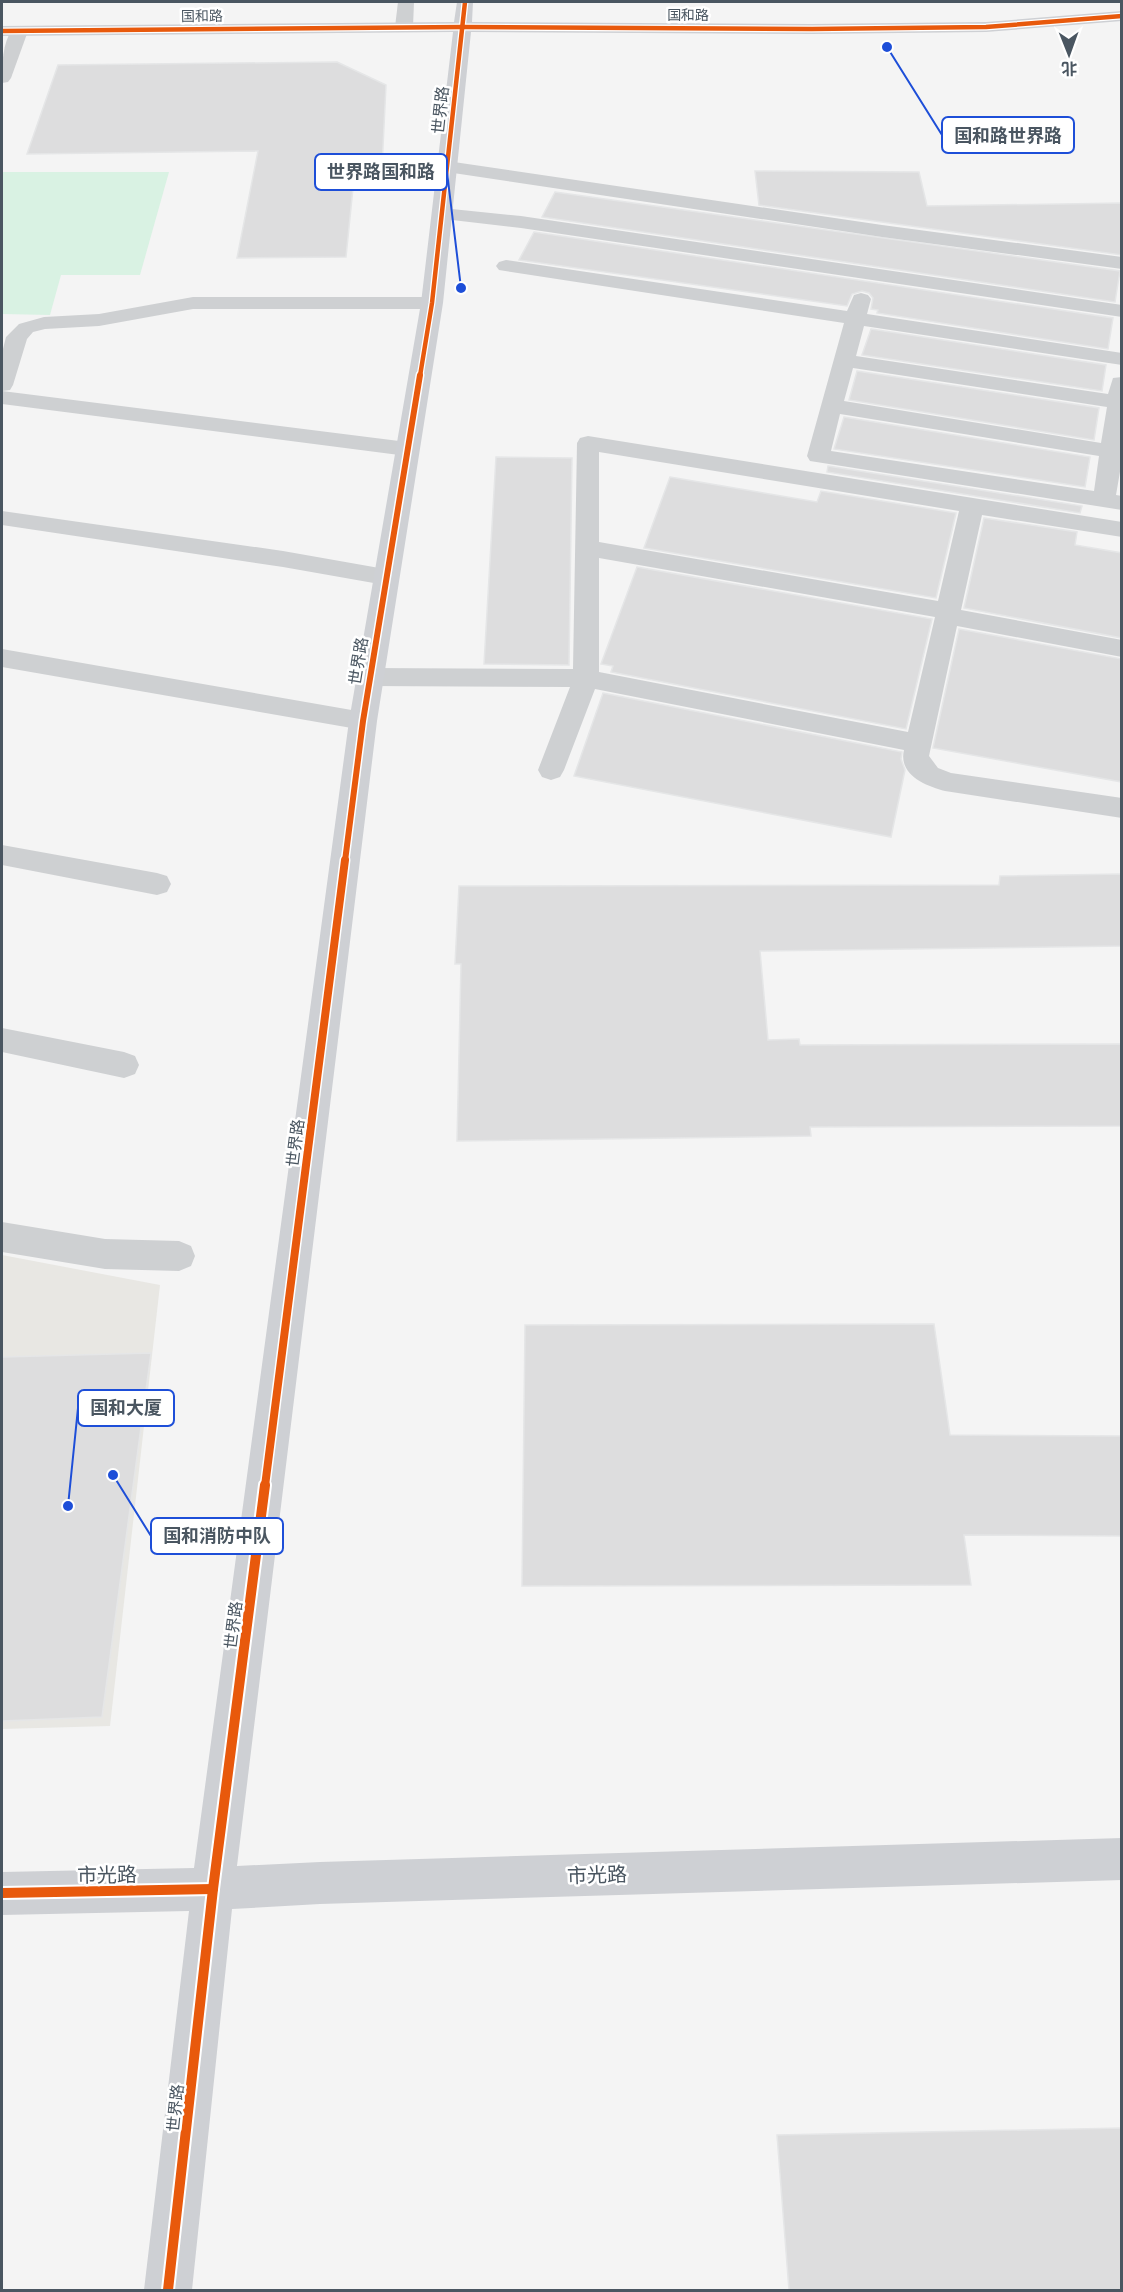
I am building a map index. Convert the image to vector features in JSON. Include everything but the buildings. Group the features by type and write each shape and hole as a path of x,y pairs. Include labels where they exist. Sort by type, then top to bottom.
{"street":[{"name":"国和路","path":"10,31 404,27 464,14 812,29 986,27 1122,16"},
{"name":"世界路","path":"168,2290 213,1889 363,721 432,303 464,14"},
{"name":"市光路","path":"2,1893 213,1889 332,1882 1122,1859"}],"lane":[{"path":"404,27 406,2"},
{"path":"2,78 10,31"},
{"path":"447,167 882,231 1122,263"},
{"path":"633,285 660,198"},
{"path":"442,214 521,222 1122,311"},
{"path":"882,231 867,274 818,456 1113,502 1122,377"},
{"path":"506,266 1122,359"},
{"path":"2,385 17,338 26,328 44,323 99,320 193,303 432,303"},
{"path":"843,360 1120,403"},
{"path":"2,398 407,449"},
{"path":"831,406 1116,452"},
{"path":"551,770 586,678 588,443 1122,530"},
{"path":"972,506 916,756 919,769 933,779 1122,808"},
{"path":"2,518 283,558 385,577"},
{"path":"587,548 948,614 1122,649"},
{"path":"2,658 363,721"},
{"path":"369,676 586,678 919,744"},
{"path":"2,855 157,884"},
{"path":"2,1040 124,1065"},
{"path":"2,1237 105,1254 179,1257"}],"shaded area":[{"path":"2,1255 160,1285 110,1726 2,1729"}],"green space":[{"path":"2,172 169,172 140,275 61,275 50,315 2,314"}],"cycle path":[{"path":"168,2290 213,1889 363,721 432,303 465,2"},
{"path":"2,31 463,27 812,29 986,27 1122,16"},
{"path":"2,1893 213,1889"}],"place":[{"name":"国和路世界路","path":"887,47"},
{"name":"世界路国和路","path":"461,288"},
{"name":"国和消防中队","path":"113,1475"},
{"name":"国和大厦","path":"68,1506"}]}
